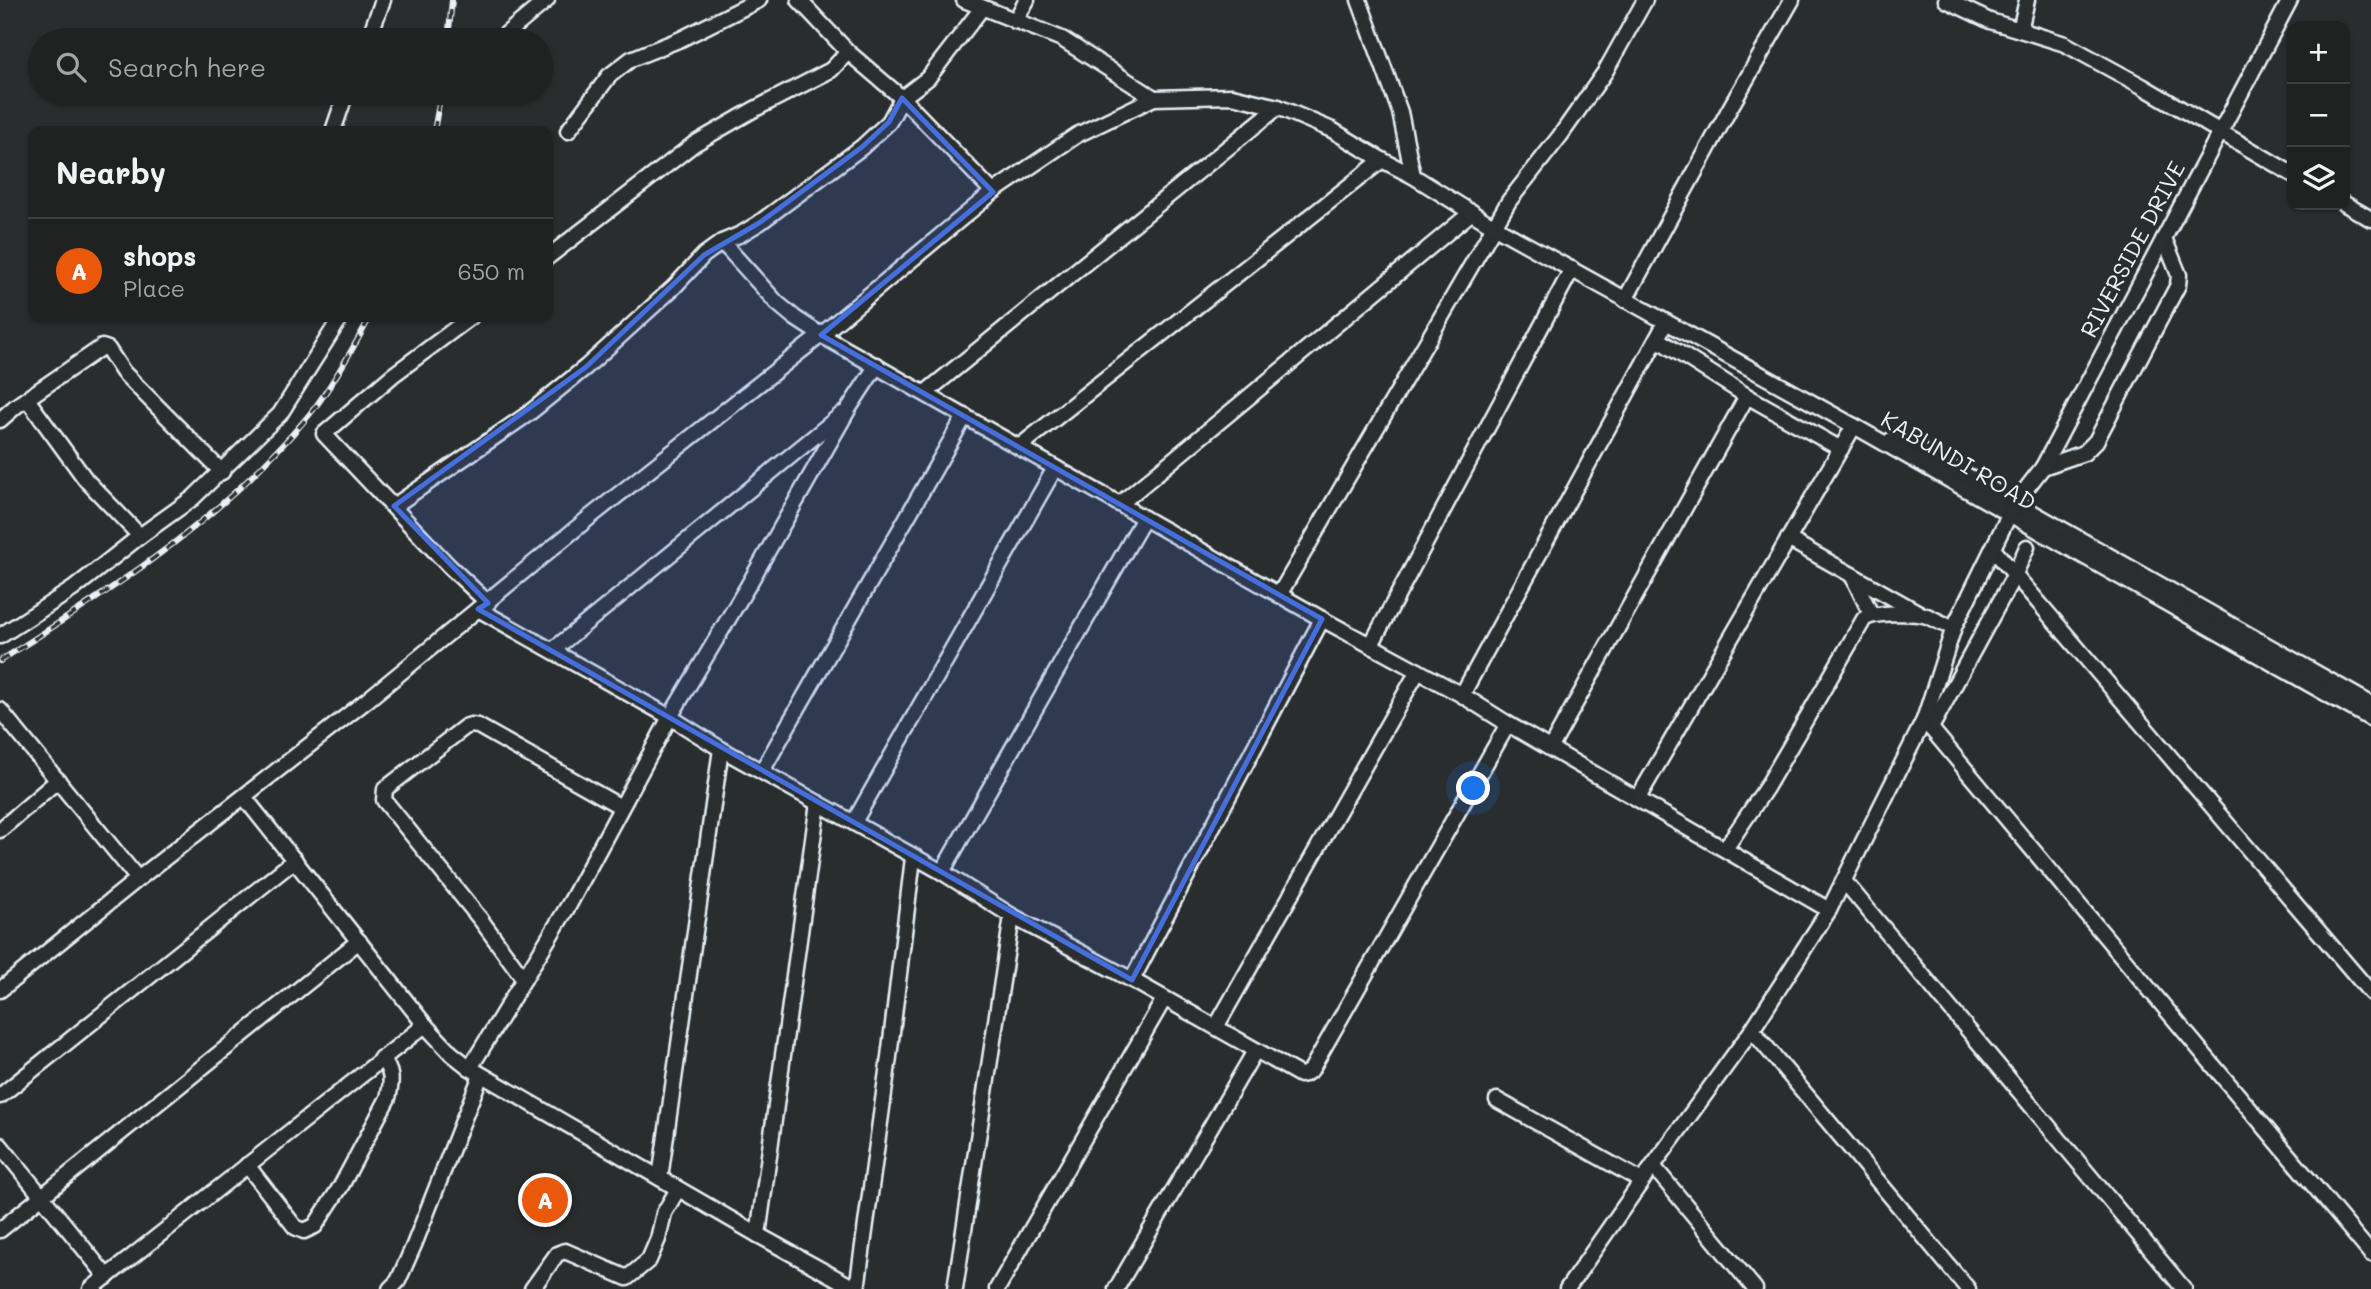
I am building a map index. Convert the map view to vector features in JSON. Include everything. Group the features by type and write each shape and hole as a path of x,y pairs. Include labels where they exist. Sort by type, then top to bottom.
{"street":[{"path":"372,28 383,0"},
{"path":"513,28 547,0"},
{"path":"568,131 609,76 631,60 681,39 759,0"},
{"path":"799,0 848,52 902,98 993,192"},
{"path":"964,0 1062,39 1154,98"},
{"path":"1015,21 1027,0"},
{"path":"1359,0 1400,112 1413,176"},
{"path":"1279,595 1493,226 1605,72 1645,0"},
{"path":"1625,300 1792,0"},
{"path":"1946,0 1990,21 2065,44 2287,171"},
{"path":"2020,30 2027,0"},
{"name":"RIVERSIDE DRIVE","path":"1928,724 1954,626 2012,509 2043,467 2290,0"},
{"path":"394,506 528,414 586,367 674,287 704,255 722,242 759,223 862,147 889,122 902,98 928,78 982,8"},
{"path":"553,253 694,144 831,70 848,52"},
{"name":"KABUNDI ROAD","path":"1154,98 1232,96 1278,107 1332,130 1493,226 1625,300 2012,509 2348,699 2371,719"},
{"path":"0,990 366,701 590,517 821,335 993,192 1077,135 1154,98"},
{"path":"335,126 342,105"},
{"path":"925,393 1278,107"},
{"path":"1019,447 1382,160"},
{"path":"2350,207 2371,219"},
{"path":"1121,503 1472,212"},
{"path":"2043,467 2084,453 2096,441 2178,285 2179,275 2164,238"},
{"path":"722,242 777,303 821,335 1279,595 1462,695 1829,910"},
{"path":"1371,645 1572,269"},
{"path":"0,636 73,589 193,498 222,472 255,436 280,414 338,322"},
{"path":"464,322 393,375 324,434 394,506 483,606 721,749 854,821 1012,916 1300,1075 1311,1070 1508,724"},
{"path":"1462,695 1667,322"},
{"path":"1657,339 1747,396 1840,449"},
{"path":"0,420 102,347 108,349 123,372 222,472"},
{"path":"390,1289 398,1281 414,1245 475,1072 524,979 570,903 670,717 763,561 849,408 877,365"},
{"path":"1551,747 1747,396"},
{"path":"27,399 86,480 140,536"},
{"path":"553,650 849,408"},
{"path":"762,771 965,416"},
{"path":"1638,798 1854,426"},
{"path":"854,821 1055,468"},
{"path":"942,872 1144,518"},
{"path":"1788,539 1941,625 1954,626"},
{"path":"1567,1289 1752,1030 1829,910 1928,724 2015,574 2027,547"},
{"path":"1993,549 2371,993"},
{"path":"1852,575 1871,614"},
{"path":"1725,849 1766,788 1859,626 1871,614 1926,616"},
{"path":"1132,980 1322,619"},
{"path":"1216,1027 1418,671"},
{"name":"KABUNDI ROAD","path":"2348,699 2371,704"},
{"path":"0,710 138,879"},
{"path":"1928,724 2371,1254"},
{"path":"524,979 481,920 384,800 385,789 471,725 478,726 621,807"},
{"path":"660,1178 721,749"},
{"path":"0,830 58,780"},
{"path":"244,797 425,1025 451,1053 475,1072 856,1289 889,1057 913,858"},
{"path":"758,1235 818,803"},
{"path":"0,1097 295,860"},
{"path":"1844,881 2184,1289"},
{"path":"955,1289 1012,916"},
{"path":"0,1230 359,941"},
{"path":"997,1289 1164,999"},
{"path":"91,1289 425,1025"},
{"path":"1752,1030 1968,1289"},
{"path":"1115,1289 1255,1051"},
{"path":"247,1166 295,1227 304,1231 315,1226 341,1186 388,1098 392,1083 390,1072 381,1058"},
{"path":"1497,1100 1642,1181"},
{"path":"0,1145 107,1277"},
{"path":"1653,1166 1755,1289"},
{"path":"533,1289 557,1254 565,1251 627,1278 649,1260 658,1239 664,1213 678,1189"}],"highlighted area":[{"path":"902,98 993,192 821,335 1322,619 1132,980 478,609 488,603 394,506 586,367 704,255 759,223 862,147 889,122"}],"railway":[{"path":"449,28 452,0"},
{"path":"435,126 439,105"},
{"path":"0,661 177,541 242,486 316,407 367,322"}],"place":[{"name":"shops","path":"545,1200"}]}
